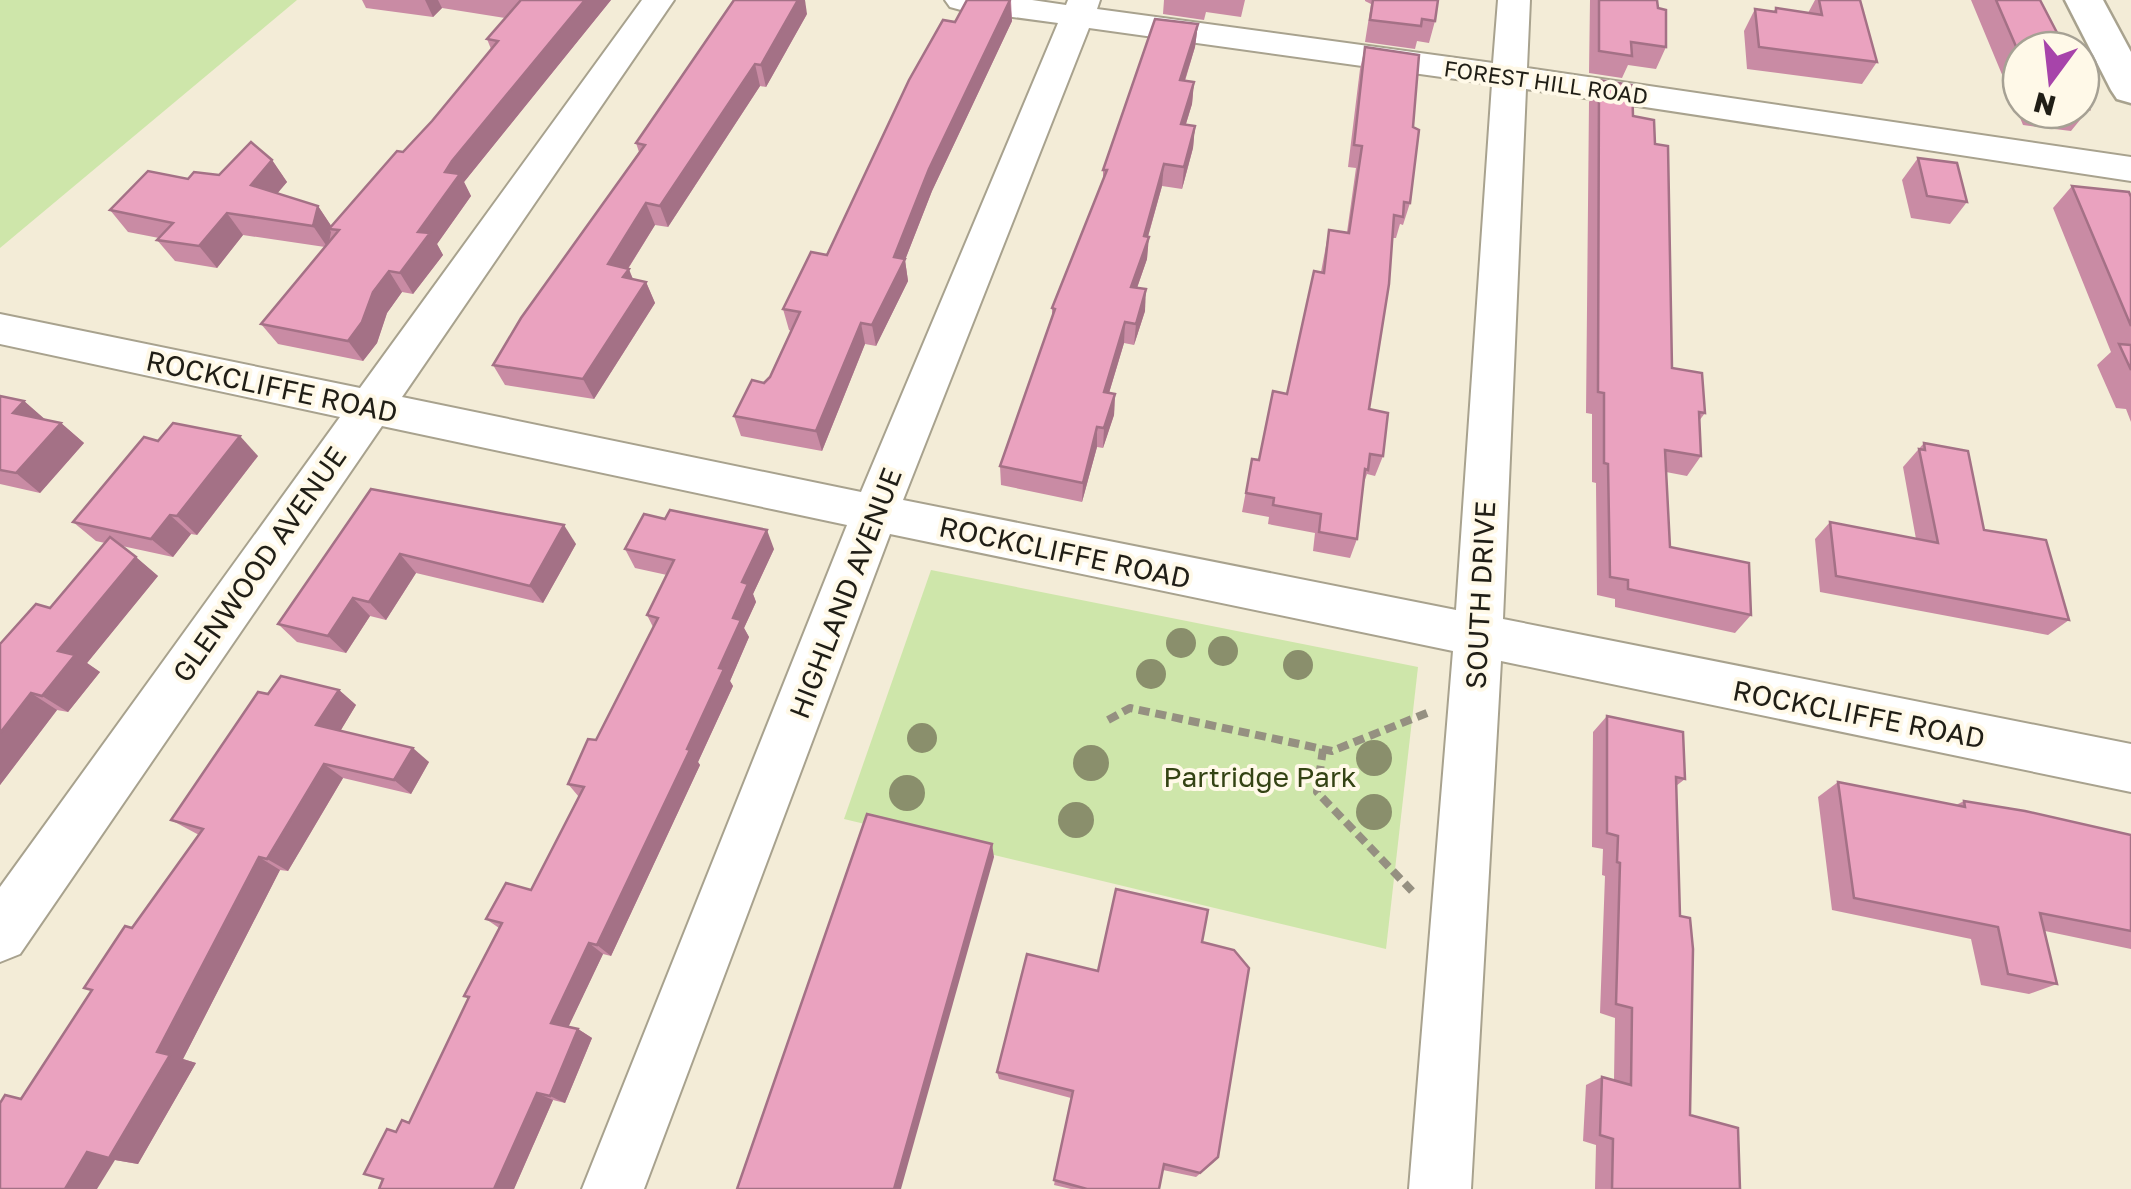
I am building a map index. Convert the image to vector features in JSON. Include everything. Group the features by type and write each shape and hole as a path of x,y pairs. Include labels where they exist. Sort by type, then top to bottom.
{"main road":[{"path":"2084,0 2131,90"}],"street":[{"name":"GLENWOOD AVENUE","path":"0,934 658,0"},
{"name":"FOREST HILL ROAD","path":"961,0 1080,8 2131,170"},
{"name":"SOUTH DRIVE","path":"1440,1189 1478,637 1514,0"},
{"name":"HIGHLAND AVENUE","path":"613,1189 875,513 1080,8"},
{"name":"ROCKCLIFFE ROAD","path":"0,329 875,513 2131,768"}],"path":[{"path":"1108,720 1130,708 1332,751 1474,694"},
{"path":"1323,749 1317,792 1457,940"}],"green space":[{"path":"0,0 297,0 0,248"},
{"name":"Partridge Park","path":"931,570 1418,667 1386,949 844,819"}],"building":[{"path":"521,0 585,0 452,161 445,172 460,174 418,232 430,233 400,273 389,271 373,292 362,322 348,341 261,324 339,230 329,229 397,151 403,152 432,121 498,41 487,39"},
{"path":"734,0 798,0 761,65 755,64 660,206 646,203 608,264 629,269 623,277 646,282 583,379 493,365 521,318 645,145 636,143"},
{"path":"967,0 1010,0 929,169 894,257 905,259 872,325 861,323 816,431 734,416 752,380 764,383 770,377 800,312 783,309 811,252 827,255 909,80 943,20 955,22"},
{"path":"1373,0 1438,0 1435,21 1422,19 1421,26 1370,20"},
{"path":"1599,0 1657,0 1658,8 1666,10 1666,47 1631,42 1632,56 1599,51"},
{"path":"1819,0 1860,0 1877,62 1759,47 1755,9 1822,15"},
{"path":"1996,0 2040,0 2056,30 2009,30"},
{"path":"1155,19 1198,24 1180,80 1194,82 1181,124 1195,126 1184,167 1164,164 1144,236 1149,237 1131,287 1146,289 1136,324 1125,322 1104,392 1115,394 1104,428 1097,427 1083,483 1000,466 1055,309 1052,308 1107,170 1103,170"},
{"path":"1365,47 1419,55 1413,127 1419,130 1410,203 1404,202 1403,217 1394,215 1389,284 1369,409 1388,413 1383,456 1370,454 1368,470 1365,469 1357,539 1319,532 1321,514 1273,505 1274,498 1246,493 1252,459 1259,460 1273,391 1287,394 1314,271 1324,273 1329,230 1349,233 1362,146 1354,145"},
{"path":"1599,80 1632,85 1633,116 1654,120 1655,144 1668,146 1672,368 1702,373 1705,413 1699,412 1701,456 1665,450 1670,547 1749,563 1751,615 1628,589 1628,580 1610,577 1604,393 1598,392"},
{"path":"251,142 272,160 251,185 318,206 313,226 227,213 199,246 157,240 173,223 110,210 148,171 188,179 194,172 219,175"},
{"path":"1918,158 1957,163 1967,202 1927,196"},
{"path":"2072,186 2129,192 2131,326"},
{"path":"2119,344 2131,345 2131,370"},
{"path":"0,396 24,401 13,413 61,423 16,473 0,470"},
{"path":"173,423 240,436 177,516 170,515 151,539 73,522 144,437 158,441"},
{"path":"1924,443 1968,451 1984,530 2046,540 2069,620 1836,576 1830,522 1938,543 1919,449 1925,450"},
{"path":"371,489 564,525 530,586 400,554 369,602 353,598 328,636 278,624"},
{"path":"670,510 767,530 742,582 748,584 733,618 741,620 719,668 724,669 687,749 690,750 597,945 589,943 551,1023 578,1029 550,1096 537,1093 494,1189 379,1189 383,1179 364,1174 387,1129 396,1132 402,1120 409,1123 469,997 464,996 502,923 486,919 506,883 531,890 584,787 568,784 588,739 596,740 658,618 647,615 674,560 625,549 644,514 665,519"},
{"path":"110,537 136,557 58,651 75,655 42,696 31,693 0,733 0,644 36,604 50,608"},
{"path":"281,676 339,690 316,725 413,748 394,780 324,764 267,859 259,857 157,1052 170,1055 109,1158 87,1152 65,1189 0,1189 0,1103 5,1095 21,1099 92,990 84,988 125,926 132,928 203,829 171,820 258,692 268,694"},
{"path":"1607,716 1683,732 1685,779 1676,777 1680,916 1690,918 1693,949 1690,1115 1738,1128 1740,1189 1612,1189 1613,1139 1600,1135 1602,1077 1631,1085 1632,1008 1616,1004 1620,863 1618,836 1607,833"},
{"path":"1838,782 1965,807 1964,801 2025,811 2131,835 2131,931 2040,913 2057,984 2008,974 1998,927 1854,898"},
{"path":"867,814 992,844 894,1189 737,1189"},
{"path":"1116,889 1208,910 1202,942 1234,950 1249,968 1218,1157 1200,1173 1164,1164 1159,1189 1087,1189 1054,1180 1073,1091 997,1072 1027,954 1098,971"}]}
